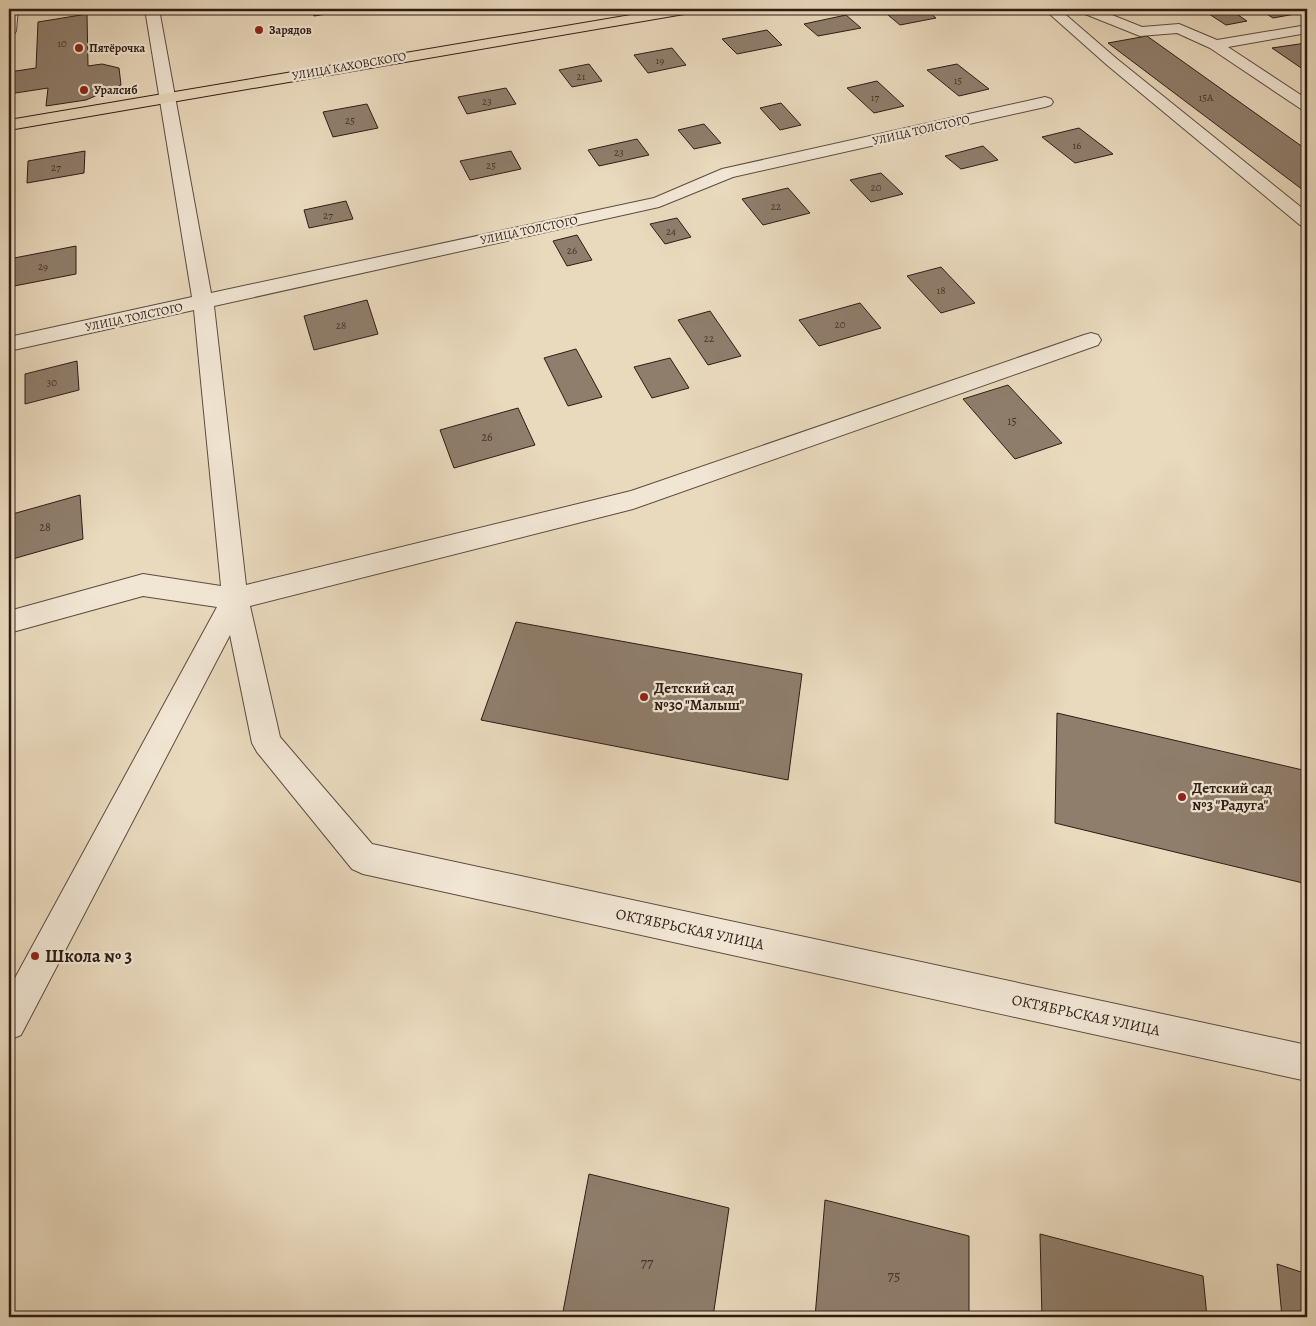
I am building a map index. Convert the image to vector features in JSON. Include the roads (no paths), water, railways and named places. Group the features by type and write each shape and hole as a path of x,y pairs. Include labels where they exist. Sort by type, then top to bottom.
{"main road":[{"name":"УЛИЦА КАХОВСКОГО","path":"9,125 690,9"}],"street":[{"path":"9,31 11,9"},
{"name":"ОКТЯБРЬСКАЯ УЛИЦА","path":"152,9 203,302 235,599 267,743 363,858 1307,1063"},
{"path":"1051,9 1112,62 1307,221"},
{"path":"1084,9 1140,32 1180,28 1215,45 1307,106"},
{"path":"1215,45 1307,29"},
{"name":"УЛИЦА ТОЛСТОГО","path":"9,344 659,202 728,173 1046,102"},
{"path":"9,622 143,585 235,599 633,500 1091,340"},
{"path":"9,1023 235,599"}],"place":[{"name":"Зарядов","path":"259,30"},
{"name":"Пятёрочка","path":"79,48"},
{"name":"Уралсиб","path":"84,90"},
{"name":"Детский сад №30 \"Малыш\"","path":"644,697"},
{"name":"Детский сад №3 \"Радуга\"","path":"1182,797"},
{"name":"Школа № 3","path":"35,956"}]}
